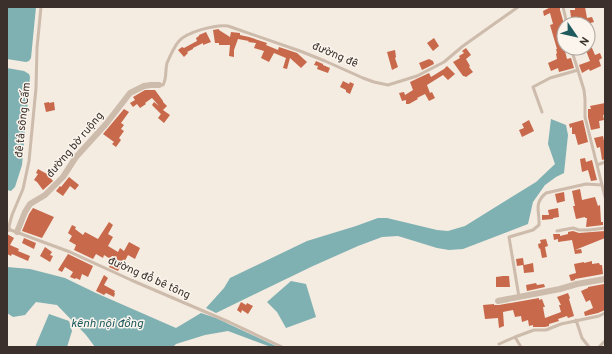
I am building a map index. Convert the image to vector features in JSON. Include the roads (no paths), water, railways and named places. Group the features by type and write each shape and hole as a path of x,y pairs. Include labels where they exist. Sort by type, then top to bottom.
{"street":[{"name":"đường bờ ruộng","path":"17,232 30,204 45,195 63,177 76,157 103,128 130,93 144,86 159,85"},
{"path":"498,301 605,279"}],"lane":[{"name":"đê tả sông Cấm","path":"8,230 12,215 23,189 28,161 36,88 37,48 41,7"},
{"name":"đường đê","path":"159,85 163,84 165,81 166,65 180,40 185,36 209,28 228,26 282,45 368,80 388,85 417,76 444,62 463,46 518,7"},
{"path":"574,56 584,90 585,117 590,142 605,197"},
{"path":"542,112 533,87 550,78 578,70"},
{"path":"597,165 605,162"},
{"path":"519,296 509,237 533,230 539,225 538,204 542,196 546,193 586,184 602,184"},
{"path":"557,231 573,228 579,230 589,230 605,228"},
{"name":"đường đổ bê tông","path":"8,230 70,252 282,347"},
{"path":"499,344 515,336 534,330 546,330 576,320 605,314"},
{"path":"576,320 582,338 589,347"},
{"path":"515,336 520,347"},
{"path":"599,347 605,341"}],"water":[{"path":"7,7 36,7 31,58 29,61 26,62 7,59"},
{"path":"7,68 24,71 29,74 30,77 22,165 15,187 11,191 7,190"},
{"path":"551,119 566,125 568,135 564,173 545,185 533,202 528,224 463,249 449,250 437,248 398,236 382,237 313,266 216,313 206,308 224,288 230,278 307,241 378,218 387,218 437,230 448,231 465,226 536,182 555,164 548,144"},
{"name":"kênh nội đồng","path":"7,267 30,269 65,278 176,328 201,313 216,318 278,347 271,347 228,331 205,335 176,344 173,347 95,347 86,335 57,305 36,302 25,315 13,317 7,313"},
{"path":"291,281 306,284 316,317 286,328 277,312 267,302"},
{"path":"49,314 69,321 72,331 67,347 35,347"}]}
